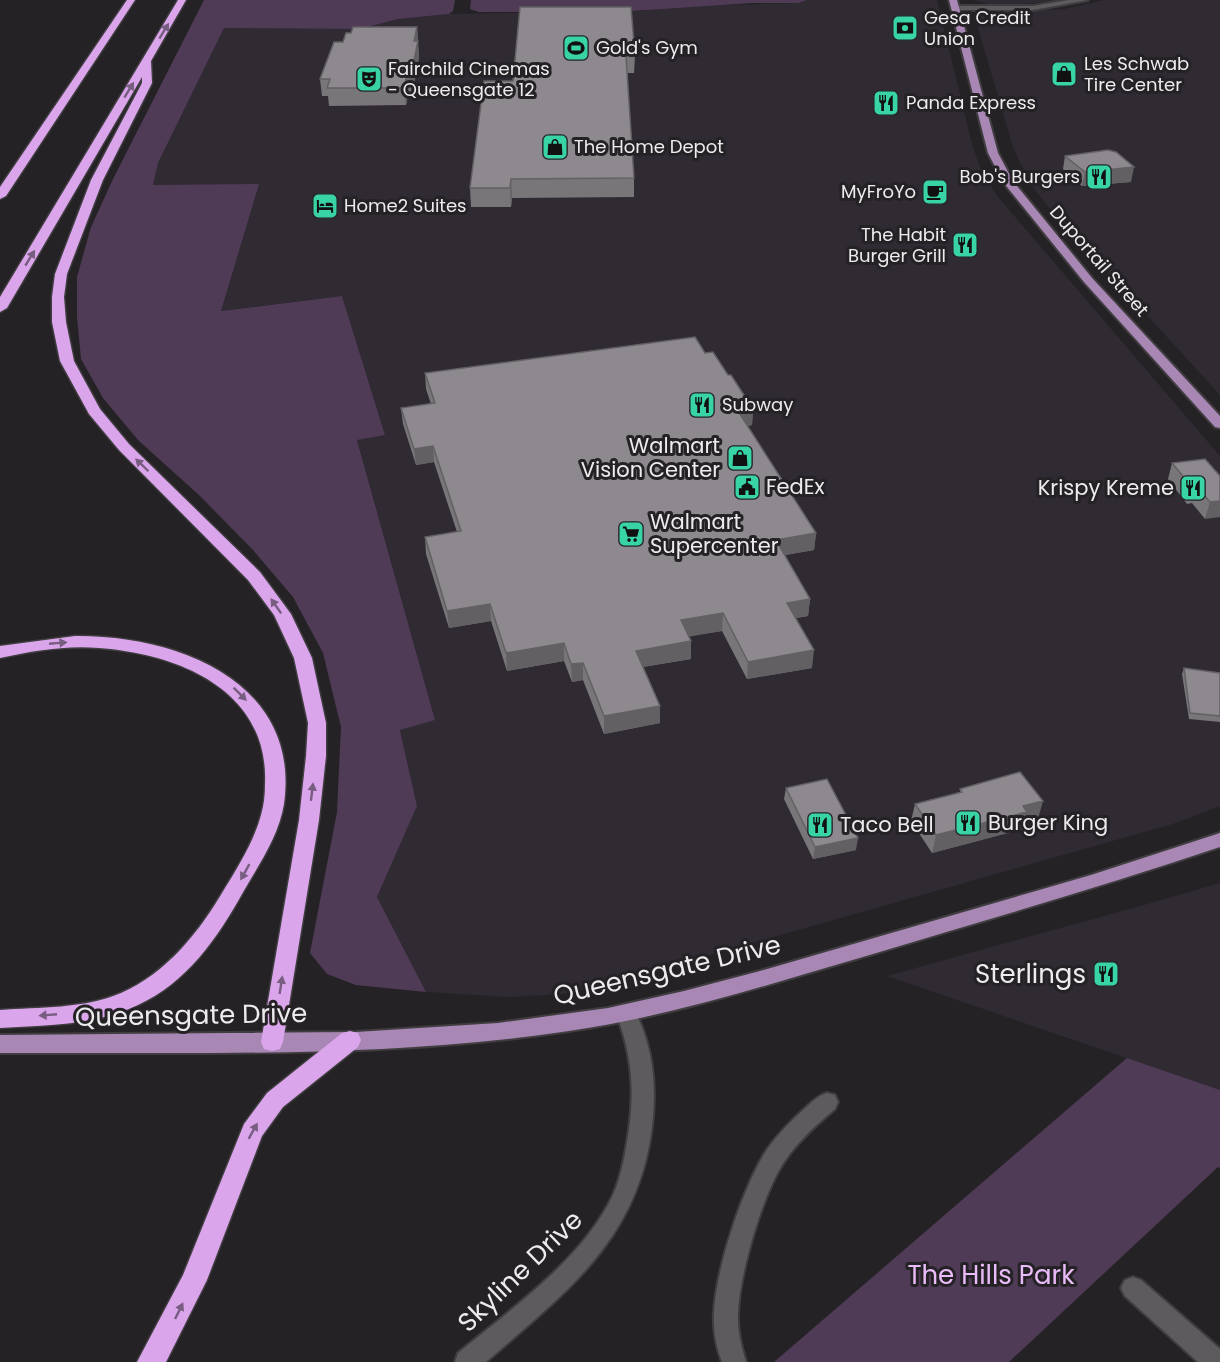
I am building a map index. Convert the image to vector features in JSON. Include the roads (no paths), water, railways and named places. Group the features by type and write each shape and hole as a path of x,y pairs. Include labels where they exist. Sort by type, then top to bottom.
{"highway":[{"path":"0,196 131,0"},
{"path":"0,308 182,0"},
{"path":"146,62 147,83 97,180 61,274 58,297 59,322 67,361 94,411 124,447 261,585 282,614 303,658 318,723 316,756 309,820 272,1042"},
{"path":"0,176 47,126"},
{"path":"0,652 62,643 99,642 140,647 199,664 238,691 254,709 266,727 277,772 274,804 262,839 218,918 177,967 141,993 108,1006 81,1012 0,1019"},
{"path":"151,1362 194,1280 252,1131 275,1100 350,1040"}],"main road":[{"name":"Duportail Street","path":"955,4 993,153 1008,182 1088,280 1220,424"},
{"name":"Queensgate Drive","path":"0,1044 350,1040 517,1030 626,1013 722,990 1065,890 1220,840"}],"street":[{"path":"955,4 1033,8 1084,0"},
{"name":"Skyline Drive","path":"467,1362 586,1254 603,1233 621,1204 638,1143 645,1095 641,1055 626,1013"},
{"path":"734,1362 727,1333 730,1280 759,1184 776,1154 796,1130 826,1102"},
{"path":"1132,1288 1216,1362"}],"place":[{"name":"Gesa Credit Union","path":"905,28"},
{"name":"Gold's Gym","path":"576,48"},
{"name":"Les Schwab Tire Center","path":"1064,74"},
{"name":"Fairchild Cinemas - Queensgate 12","path":"369,79"},
{"name":"Panda Express","path":"886,103"},
{"name":"The Home Depot","path":"555,147"},
{"name":"Bob's Burgers","path":"1099,177"},
{"name":"MyFroYo","path":"935,192"},
{"name":"Home2 Suites","path":"325,206"},
{"name":"The Habit Burger Grill","path":"965,245"},
{"name":"Subway","path":"702,405"},
{"name":"Walmart Vision Center","path":"740,458"},
{"name":"FedEx","path":"747,487"},
{"name":"Krispy Kreme","path":"1193,488"},
{"name":"Walmart Supercenter","path":"631,534"},
{"name":"Burger King","path":"968,823"},
{"name":"Taco Bell","path":"820,825"},
{"name":"Sterlings","path":"1106,974"}],"park label":[{"name":"The Hills Park","path":"991,1275"}]}
